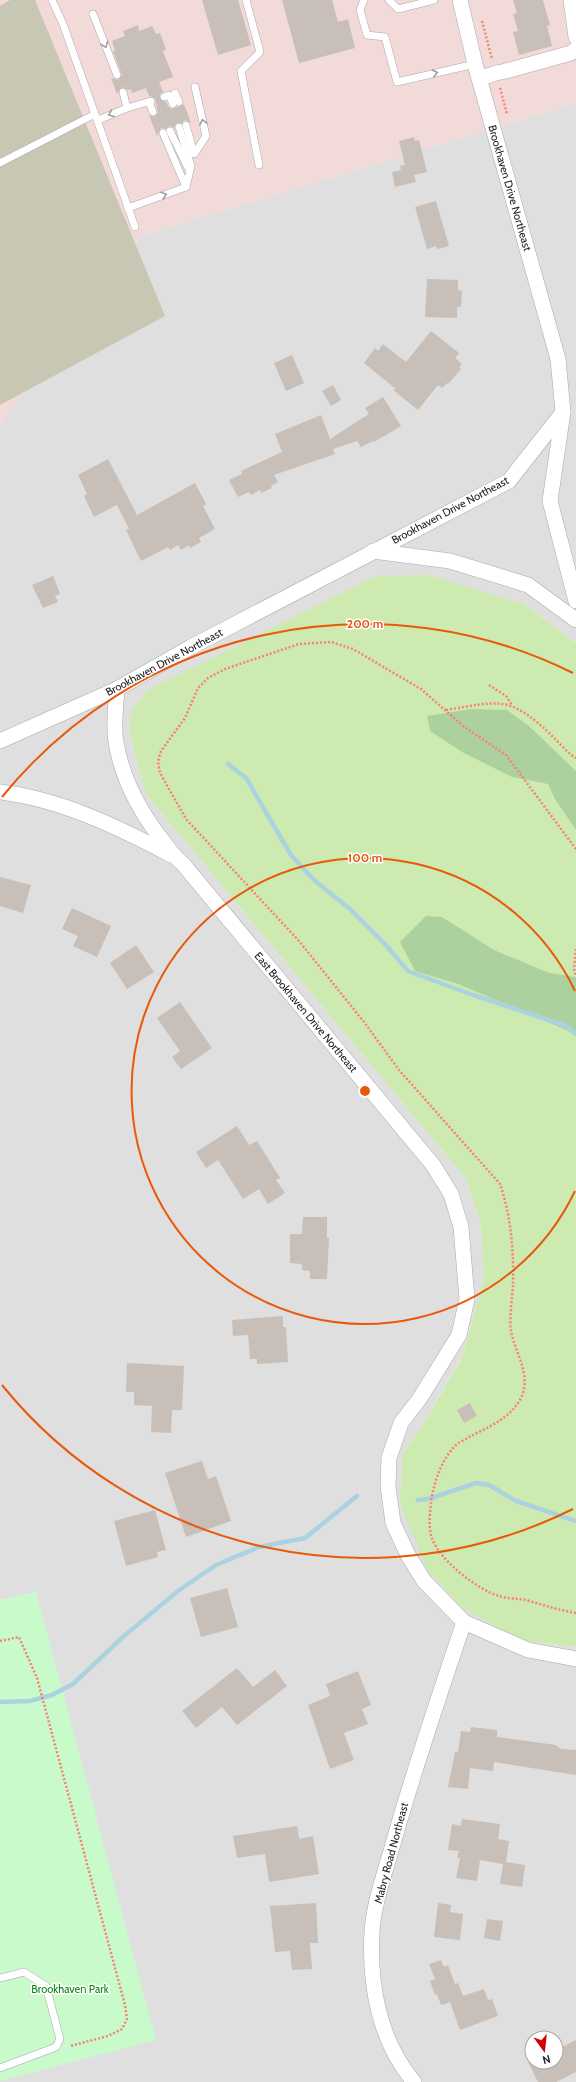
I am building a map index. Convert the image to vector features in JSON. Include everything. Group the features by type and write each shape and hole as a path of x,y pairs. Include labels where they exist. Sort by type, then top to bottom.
{"street":[{"name":"Brookhaven Drive Northeast","path":"0,741 117,689 192,647 373,551 509,482 563,412 558,359 479,79 460,0"},
{"path":"571,0 576,37"},
{"path":"479,79 571,53 576,49"},
{"path":"563,412 550,501 576,601"},
{"path":"373,551 450,561 528,585 576,620"},
{"name":"East Brookhaven Drive Northeast","path":"117,689 116,740 124,776 132,796 145,818 175,857 183,864 433,1165 451,1194 461,1227 467,1299 459,1335 420,1398 401,1424 389,1458 388,1486 393,1523 408,1555 424,1581 464,1622 528,1650 576,1659"},
{"name":"East Brookhaven Drive Northeast","path":"0,792 23,795 82,814 124,830 175,857"},
{"name":"Mabry Road Northeast","path":"414,2082 400,2066 380,2019 372,1977 372,1930 382,1882 405,1799 464,1622"}],"lane":[{"path":"52,0 63,24 135,227"},
{"path":"246,0 260,52 242,71 259,165"},
{"path":"364,0 360,10 367,35 385,37 397,82 475,64"},
{"path":"389,0 398,9 434,0"},
{"path":"93,14 117,75"},
{"path":"186,187 194,153 206,136 195,87"},
{"path":"123,92 127,108"},
{"path":"164,97 169,95 176,103 175,93"},
{"path":"0,163 96,117 150,101 153,112"},
{"path":"190,169 183,126 194,153"},
{"path":"186,187 166,132 190,169"},
{"path":"128,208 186,187"},
{"path":"0,1978 24,1972 46,1986 60,2039 56,2047 0,2068"}],"path":[{"path":"481,15 492,60"},
{"path":"498,83 507,117"},
{"path":"576,849 506,755 463,726 421,689 353,649 331,642 299,644 239,664 208,678 198,688 185,718 161,751 158,762 160,773 186,819 299,941 364,1022 399,1070 452,1129 470,1152 484,1164 502,1190 506,1200 511,1244 513,1280 510,1330 523,1369 525,1385 521,1398 511,1411 503,1419 456,1444 438,1473 433,1488 431,1504 430,1522 432,1538 437,1549 453,1567 479,1585 499,1596 520,1599 576,1613"},
{"path":"489,685 506,696 513,706"},
{"path":"445,710 497,702 513,706 520,709 548,732 576,758"},
{"path":"576,949 574,969 576,976"},
{"path":"0,1640 19,1637 39,1687 108,1938 127,2019 122,2029 108,2036 70,2046 56,2047"}],"shaded area":[{"path":"0,0 576,0 576,103 140,236 0,424"},
{"path":"10,0 35,0 165,316 0,405 0,6"},
{"path":"576,103 576,643 524,604 129,731 146,794 467,1180 481,1226 484,1278 462,1357 422,1426 403,1453 520,1640 576,1647 576,2082 0,2082 36,1592 0,1600 0,424 140,236"}],"green space":[{"path":"429,575 524,604 576,643 576,1647 520,1640 464,1609 427,1570 400,1502 403,1453 422,1426 462,1358 484,1278 481,1226 467,1180 146,794 129,731 132,710 148,690 376,576"},
{"path":"471,709 507,710 529,726 576,771 576,830 555,799 548,784 512,777 462,752 430,731 427,716"},
{"path":"426,916 442,917 494,950 549,973 576,977 576,1034 458,984 415,971 400,942"},
{"name":"Brookhaven Park","path":"36,1592 156,2040 0,2081 0,1600"}],"building":[{"path":"202,0 238,0 251,45 218,55"},
{"path":"282,0 332,0 338,22 348,19 355,48 299,63"},
{"path":"513,0 543,0 550,25 547,26 552,46 519,55 513,32 518,31 513,14 517,13"},
{"path":"138,25 139,31 152,26 156,34 160,33 166,49 163,51 173,77 159,82 163,92 160,94 160,99 166,102 172,109 184,104 191,123 185,120 182,123 176,123 174,128 170,126 166,129 161,128 157,136 149,115 154,117 158,113 155,98 149,96 146,88 132,93 131,89 128,90 122,87 117,94 111,78 118,80 122,75 113,51 115,50 112,41 125,36 123,31"},
{"path":"414,137 415,141 419,140 427,172 414,175 416,182 395,187 392,172 401,170 400,166 405,165 399,141"},
{"path":"436,201 449,246 437,249 436,246 427,249 415,207"},
{"path":"427,279 458,280 458,290 462,291 461,307 457,307 457,318 425,317"},
{"path":"431,331 459,353 455,358 462,364 459,367 461,369 448,384 447,383 442,388 438,385 418,410 393,390 396,389 364,363 375,348 378,351 383,344 406,362"},
{"path":"292,355 304,383 286,391 274,363"},
{"path":"333,385 341,400 331,406 322,391"},
{"path":"383,397 401,426 374,442 373,441 361,447 357,441 333,449 335,454 274,475 278,482 271,486 272,488 261,493 260,490 251,495 249,492 238,497 229,480 242,474 241,471 282,452 275,434 321,415 330,439 369,414 365,408"},
{"path":"108,459 137,515 195,483 206,504 203,506 215,529 199,538 201,542 190,548 189,545 181,550 178,545 170,550 168,547 141,561 126,530 129,529 117,505 94,517 84,496 87,494 78,475"},
{"path":"53,576 60,594 55,596 58,602 43,608 32,585"},
{"path":"0,877 31,885 23,913 0,906"},
{"path":"72,908 111,926 97,957 73,946 78,936 62,929"},
{"path":"136,945 154,972 127,989 110,963"},
{"path":"180,1002 212,1048 181,1069 172,1057 180,1051 157,1018"},
{"path":"237,1126 249,1145 257,1141 280,1178 276,1180 285,1193 268,1204 259,1189 243,1199 218,1160 206,1168 196,1152"},
{"path":"303,1217 327,1217 327,1238 329,1238 327,1279 310,1279 310,1271 302,1270 302,1264 290,1263 290,1234 302,1234"},
{"path":"283,1316 283,1327 286,1327 288,1362 257,1364 257,1359 250,1359 248,1335 233,1336 232,1320"},
{"path":"127,1363 184,1366 182,1410 172,1410 171,1433 151,1432 152,1406 134,1405 134,1392 126,1392"},
{"path":"470,1403 477,1416 464,1423 457,1410"},
{"path":"202,1461 208,1479 216,1476 231,1521 186,1537 165,1473"},
{"path":"155,1510 166,1550 157,1552 158,1557 126,1566 114,1521"},
{"path":"227,1588 238,1627 201,1637 190,1598"},
{"path":"237,1668 253,1687 275,1670 287,1686 237,1725 222,1707 196,1728 182,1711"},
{"path":"358,1671 371,1705 362,1709 368,1724 344,1733 354,1760 330,1769 308,1705 330,1696 326,1684"},
{"path":"471,1727 497,1730 497,1737 556,1745 561,1749 576,1750 576,1775 494,1762 493,1771 470,1768 468,1789 448,1787 455,1752 458,1752 461,1731 470,1732"},
{"path":"462,1819 500,1824 498,1839 509,1841 506,1862 525,1865 522,1887 500,1884 503,1864 480,1860 477,1881 456,1878 460,1858 457,1858 459,1851 448,1850 452,1824 461,1826"},
{"path":"297,1826 299,1839 313,1836 319,1874 269,1882 265,1854 237,1858 233,1836"},
{"path":"316,1903 318,1943 310,1943 312,1969 292,1970 290,1951 275,1952 270,1906"},
{"path":"438,1903 451,1905 450,1912 463,1914 460,1940 434,1937"},
{"path":"487,1919 503,1921 500,1941 484,1938"},
{"path":"441,1960 444,1967 448,1965 455,1984 458,1983 463,1996 484,1989 488,2000 492,1999 498,2016 460,2030 450,2002 441,2005 437,1994 435,1995 430,1981 435,1979 429,1964"},
{"path":"576,2040 576,2072 556,2082 538,2082 532,2070 564,2070 564,2046"}],"waterway":[{"path":"228,764 246,778 291,855 314,880 351,910 385,944 408,971 473,995 564,1025 576,1034"},
{"path":"418,1500 428,1499 476,1483 489,1485 516,1501 576,1521"},
{"path":"0,1702 30,1701 52,1695 73,1684 124,1636 178,1591 216,1565 259,1547 305,1538 357,1496"}]}
